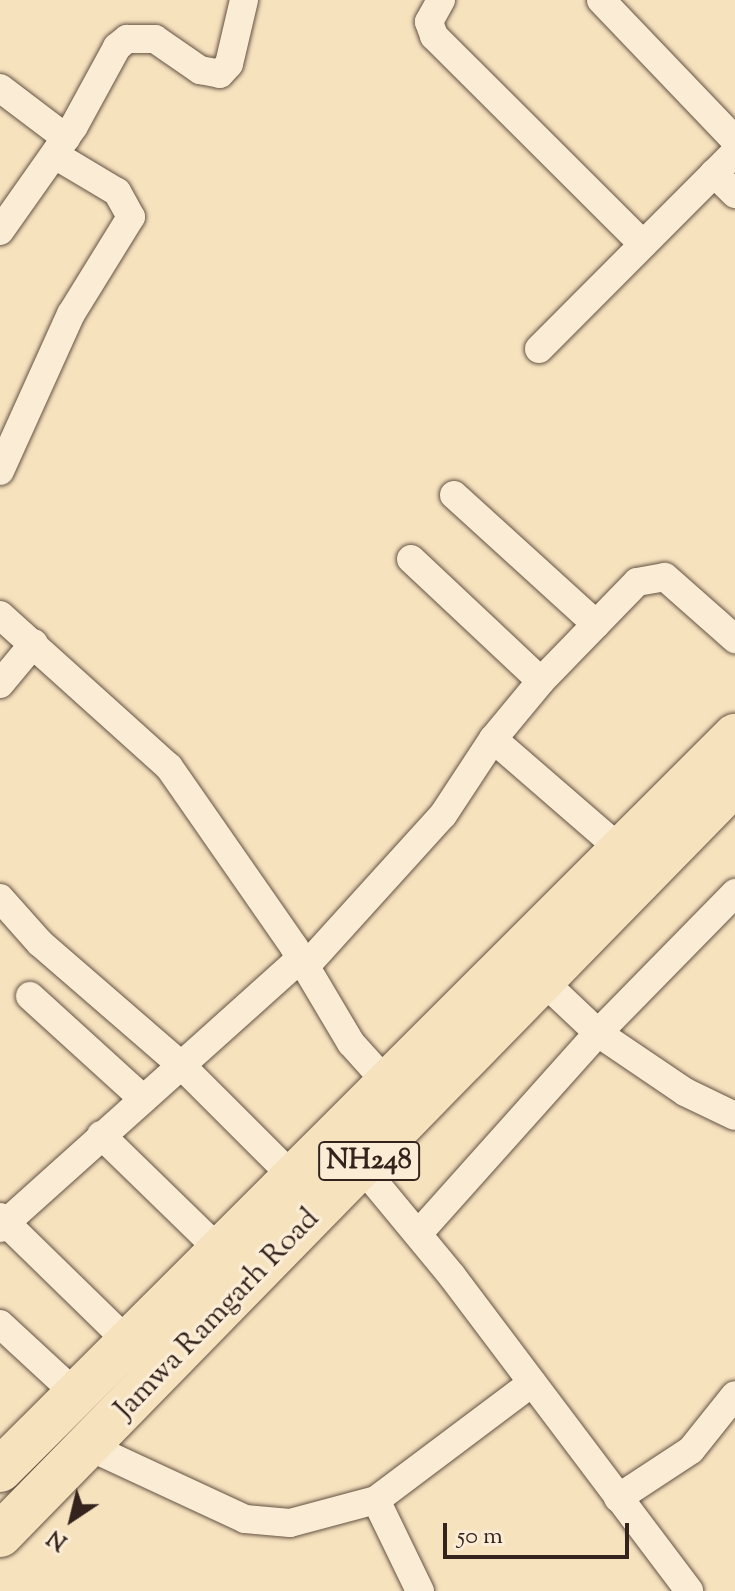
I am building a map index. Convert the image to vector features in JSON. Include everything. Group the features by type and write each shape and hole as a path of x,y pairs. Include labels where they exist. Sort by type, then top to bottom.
{"highway":[{"name":"Jamwa Ramgarh Road","path":"3,1460 77,1395 217,1248 735,736"},
{"name":"Jamwa Ramgarh Road","path":"0,1535 90,1447 735,783"}],"street":[{"path":"0,231 60,146 111,55 127,39 155,39 212,75 226,71 244,0"},
{"path":"441,0 429,22 434,36 643,244"},
{"path":"601,0 735,140"},
{"path":"0,88 60,146 117,192 131,217 71,314 0,471"},
{"path":"539,349 735,152"},
{"path":"714,173 735,194"},
{"path":"454,495 596,624"},
{"path":"411,559 541,681"},
{"path":"129,1343 2,1223 302,963 443,815 493,739 541,681 637,582 665,577 735,639"},
{"path":"0,615 169,767 302,963 351,1043 387,1083"},
{"path":"0,684 34,643"},
{"path":"493,739 619,848"},
{"path":"418,1234 598,1033 735,893"},
{"path":"0,898 40,943 181,1065 291,1175"},
{"path":"542,980 598,1033 685,1092 735,1116"},
{"path":"30,996 143,1099"},
{"path":"332,1134 418,1234 689,1591"},
{"path":"101,1135 217,1248"},
{"path":"0,1324 77,1395"},
{"path":"90,1447 245,1519 290,1523 376,1500 532,1383"},
{"path":"618,1498 691,1450 735,1395"},
{"path":"376,1500 420,1591"}]}
